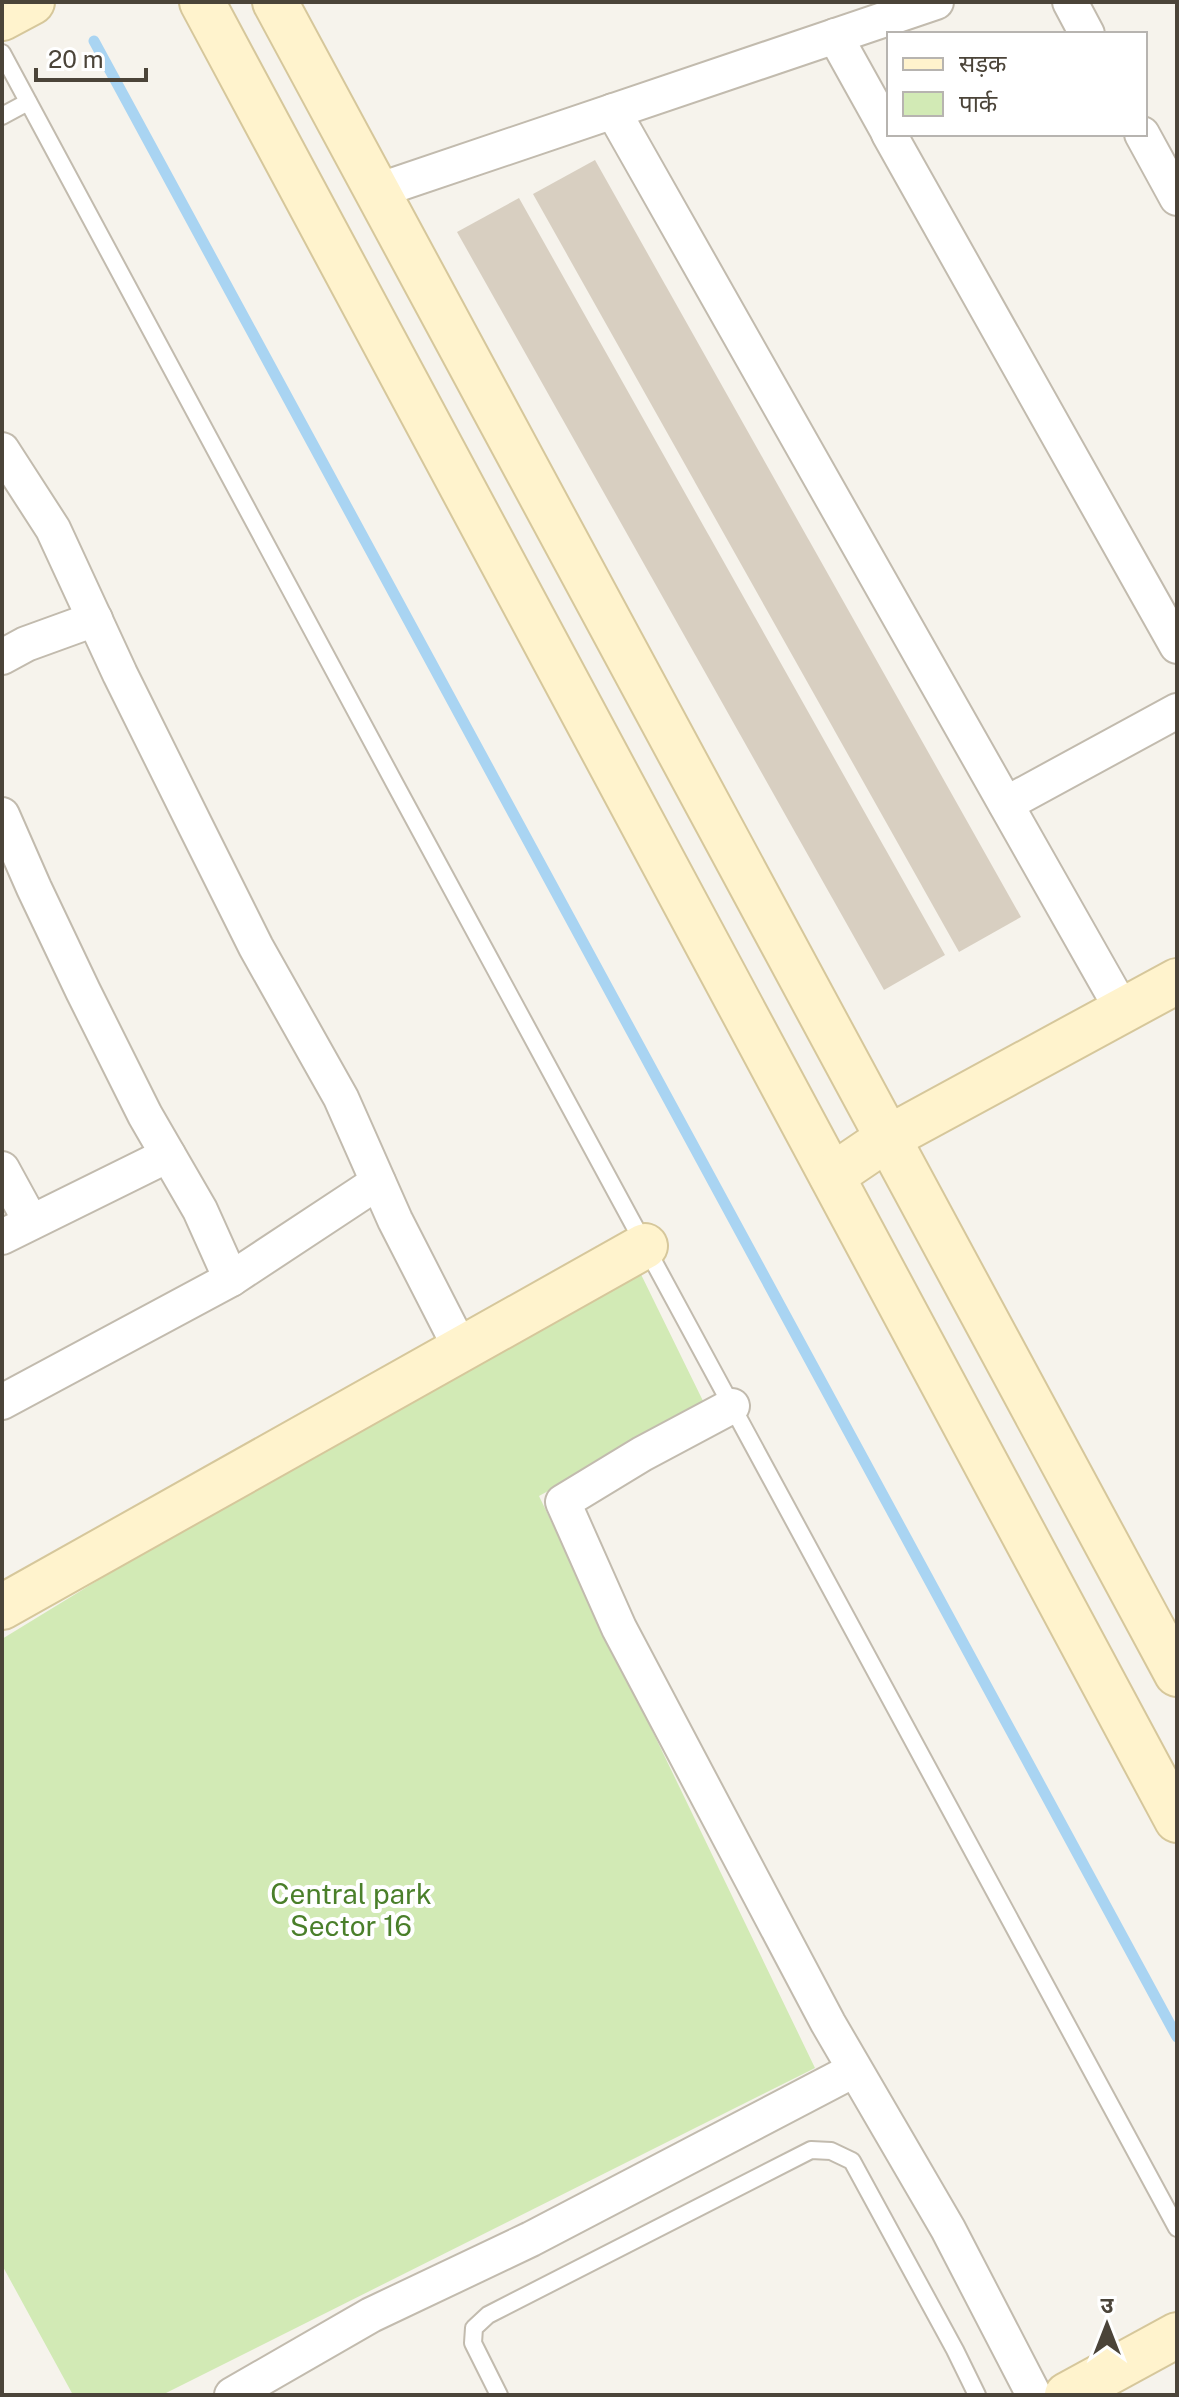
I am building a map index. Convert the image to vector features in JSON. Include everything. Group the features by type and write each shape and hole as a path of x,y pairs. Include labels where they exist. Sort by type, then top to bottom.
{"street":[{"path":"2,18 32,2"},
{"path":"202,2 1177,1820"},
{"path":"275,2 1177,1674"},
{"path":"377,191 936,2"},
{"path":"1070,2 1086,32"},
{"path":"835,36 887,130"},
{"path":"613,111 1123,1011"},
{"path":"890,136 1177,646"},
{"path":"1143,136 1177,198"},
{"path":"2,450 53,529 120,674 256,947 341,1098 395,1220 461,1349"},
{"path":"2,657 26,644 95,619"},
{"path":"1006,804 1177,711"},
{"path":"2,815 83,991 145,1115 200,1210 231,1279"},
{"path":"832,1176 888,1138 1177,981"},
{"path":"2,1169 17,1229 168,1155"},
{"path":"2,1402 231,1279 378,1182"},
{"path":"2,1607 645,1246"},
{"path":"732,1406 642,1454 563,1502 619,1628 854,2070 948,2229 1034,2395"},
{"path":"232,2395 371,2315 531,2239 854,2070"},
{"path":"1067,2395 1177,2335"}],"lane":[{"path":"2,53 1177,2228"},
{"path":"2,116 28,102"},
{"path":"499,2395 473,2343 474,2328 488,2315 811,2150 831,2151 852,2161 977,2395"}],"green space":[{"name":"Central park Sector 16","path":"631,1254 705,1405 539,1496 815,2068 162,2395 73,2395 2,2265 2,1639"}],"building":[{"path":"595,160 1021,917 959,952 533,194"},
{"path":"519,198 945,955 884,990 457,232"}],"waterway":[{"path":"94,41 1177,2037"}]}
